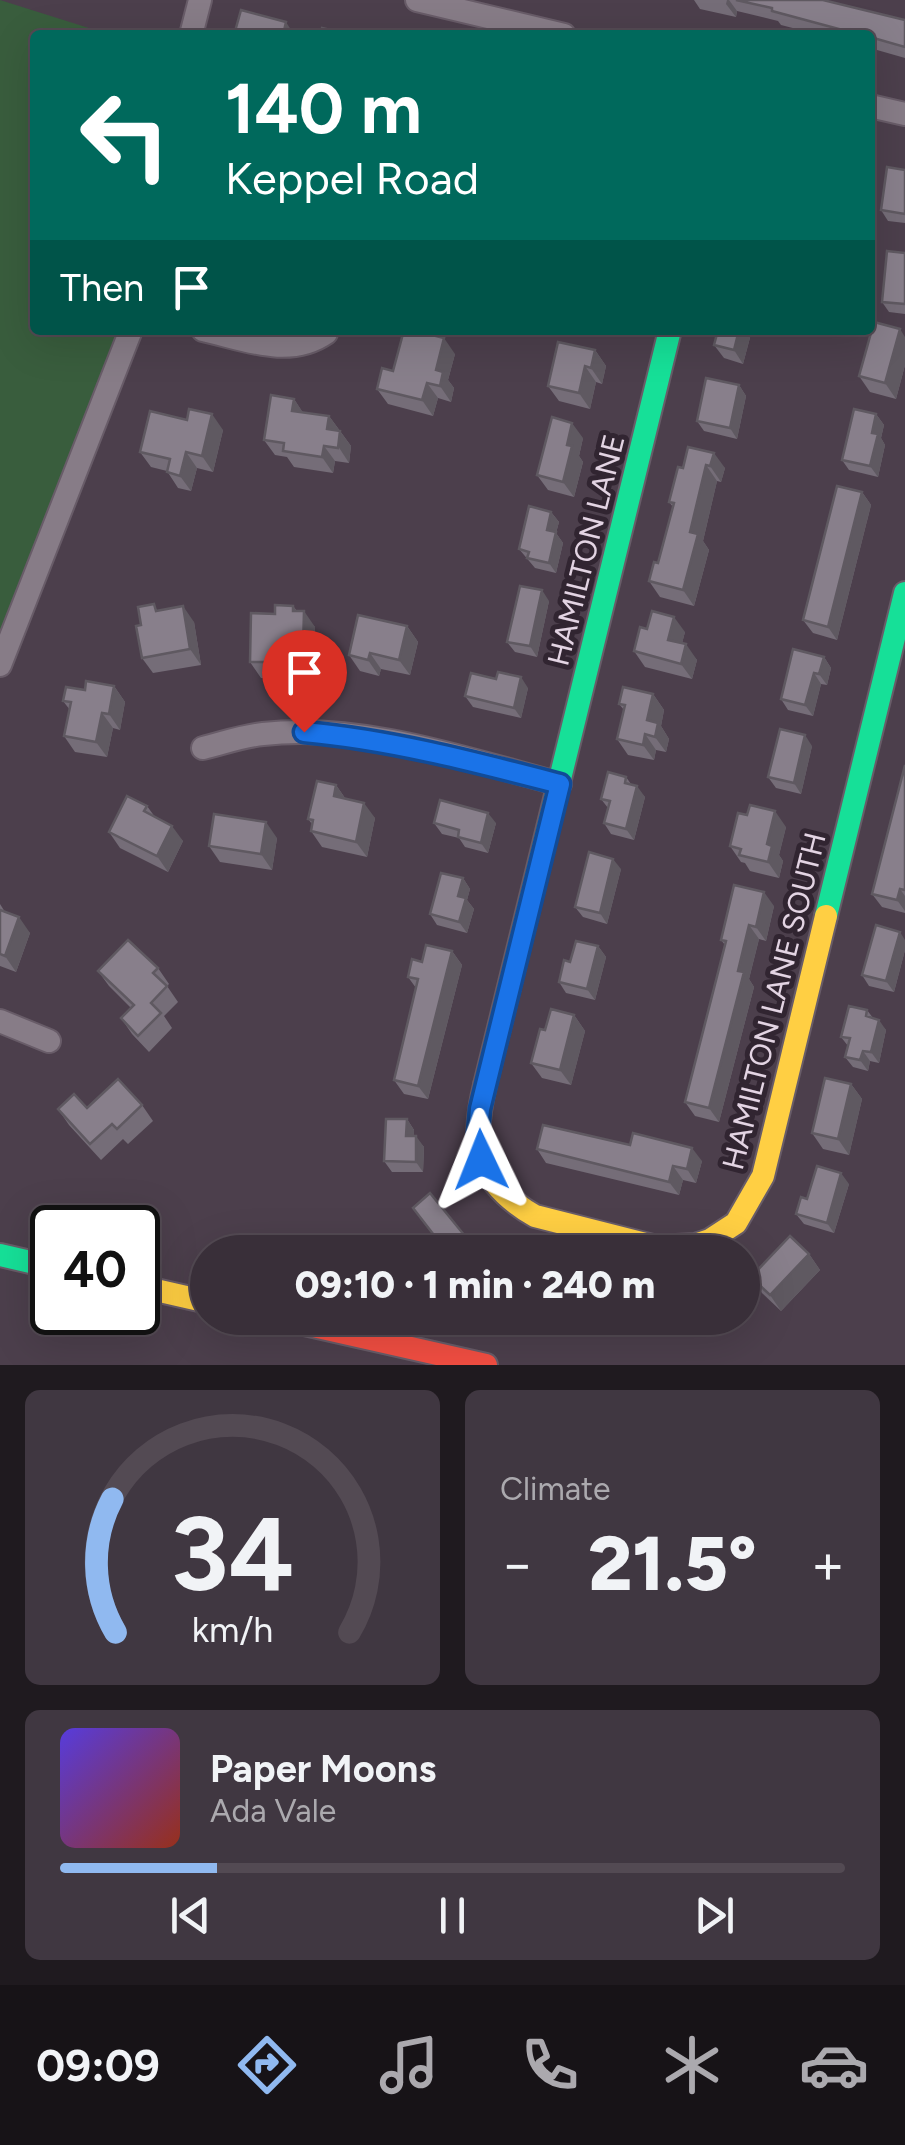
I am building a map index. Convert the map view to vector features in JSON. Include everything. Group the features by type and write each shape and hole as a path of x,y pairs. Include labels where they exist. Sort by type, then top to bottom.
{"street":[{"path":"192,30 200,0"},
{"path":"417,0 497,9 551,30"},
{"path":"875,107 905,114"},
{"path":"0,666 129,335"},
{"path":"224,335 271,346 300,346 322,335"},
{"name":"HAMILTON LANE","path":"560,784 669,335"},
{"name":"HAMILTON LANE SOUTH","path":"560,784 480,1109 477,1144 481,1160 496,1189 535,1216 657,1247 695,1246 738,1224 753,1204 764,1176 905,593"},
{"path":"203,748 261,734 304,732 364,738 433,750 560,784"},
{"path":"0,1021 49,1040"},
{"path":"0,1255 30,1262"},
{"path":"160,1291 190,1298"},
{"path":"353,1335 486,1365"}],"green space":[{"path":"0,0 95,30 30,30 30,335 127,335 0,665"}],"building":[{"path":"736,0 823,0 905,20 905,47 875,38 875,30 842,30"},
{"path":"241,10 286,22 284,30 235,30"},
{"path":"887,167 905,170 905,214 881,210"},
{"path":"887,251 905,253 905,304 882,302"},
{"path":"875,322 900,329 885,383 859,376 870,335 875,335"},
{"path":"403,335 444,338 436,370 443,372 440,386 427,383 422,400 377,389 382,368 393,371"},
{"path":"717,335 738,335 734,350 714,345"},
{"path":"558,342 595,350 591,368 585,366 579,393 548,386"},
{"path":"706,378 739,385 730,428 697,421"},
{"path":"271,395 294,399 292,411 329,416 327,429 340,431 338,448 324,446 322,457 283,451 284,443 264,440"},
{"path":"189,409 212,414 202,456 186,452 180,476 167,472 170,459 140,452 150,411 187,420"},
{"path":"854,409 876,414 872,433 878,434 870,466 842,460"},
{"path":"552,417 572,423 567,445 572,446 563,482 537,475"},
{"path":"688,447 714,453 710,466 706,465 690,532 698,534 683,590 649,581 654,562 658,563 674,503 669,502 678,467 683,468"},
{"path":"837,486 862,492 828,627 803,620"},
{"path":"529,506 551,512 547,530 556,532 549,563 527,558 529,552 519,549"},
{"path":"520,586 542,590 530,646 507,642"},
{"path":"154,604 156,611 183,606 190,649 142,658 136,626 141,625 138,607"},
{"path":"275,605 304,611 303,648 273,648 273,662 250,662 251,613 275,614"},
{"path":"652,611 674,617 668,640 686,644 681,664 634,651 640,627 647,629"},
{"path":"358,615 407,626 399,660 370,653 368,660 349,655"},
{"path":"793,649 824,657 819,674 814,673 805,705 781,699"},
{"path":"498,672 521,677 514,708 465,696 471,673 496,679"},
{"path":"86,681 114,686 109,714 102,713 96,742 64,736 71,702 63,701 66,687 85,690"},
{"path":"623,687 653,694 647,720 658,723 655,737 645,734 643,745 617,739 625,705 619,704"},
{"path":"780,729 805,735 794,783 768,777"},
{"path":"905,765 905,890 900,889 897,900 872,894"},
{"path":"608,772 626,777 625,783 637,786 626,829 604,823 610,801 601,799"},
{"path":"317,781 336,785 334,796 364,803 356,842 311,831 313,820 308,819"},
{"path":"127,796 147,806 144,811 172,826 157,856 109,832"},
{"path":"440,800 488,813 481,843 458,837 459,830 434,823"},
{"path":"750,805 775,811 767,844 772,846 768,862 739,855 741,849 730,846 738,813 747,815"},
{"path":"214,814 266,822 261,854 209,846"},
{"path":"589,852 613,859 600,913 575,907"},
{"path":"441,873 463,878 458,896 466,898 459,922 430,914"},
{"path":"734,885 764,892 756,927 749,925 738,971 744,972 709,1108 685,1102 726,941 721,940"},
{"path":"0,910 19,917 5,956 0,954"},
{"path":"876,925 900,932 886,981 862,975"},
{"path":"128,940 158,968 153,973 167,986 151,1003 161,1013 138,1036 121,1018 134,1005 98,971"},
{"path":"576,941 598,946 587,989 559,982 564,960 570,962"},
{"path":"426,945 452,951 418,1086 394,1080 418,979 408,977 412,959 422,962"},
{"path":"849,1006 867,1010 866,1016 879,1020 871,1052 863,1051 860,1060 845,1057 850,1038 841,1037"},
{"path":"551,1009 574,1015 560,1070 531,1063 540,1029 545,1030"},
{"path":"825,1078 851,1084 838,1139 812,1133"},
{"path":"118,1079 142,1105 117,1129 112,1124 90,1144 58,1109 74,1094 87,1108"},
{"path":"386,1119 407,1119 406,1136 416,1136 416,1162 384,1161"},
{"path":"543,1125 630,1145 633,1133 692,1148 687,1169 673,1166 669,1182 537,1149"},
{"path":"817,1166 841,1173 827,1223 796,1214 801,1197 807,1199"},
{"path":"430,1193 464,1235 434,1235 413,1208"},
{"path":"790,1236 809,1254 770,1295 760,1286 760,1268"}],"traffic: fast":[{"path":"485,1085 669,335"},
{"path":"826,916 905,593"},
{"path":"0,1255 30,1262"}],"traffic: slow":[{"path":"485,1085 478,1127 483,1161 490,1176 516,1203 535,1216 657,1247 710,1240 736,1223 763,1176 826,916"},
{"path":"160,1291 190,1298"}],"traffic: jam":[{"path":"353,1335 486,1365"}],"route":[{"path":"304,732 433,750 560,784 480,1109 477,1144 481,1160"}]}
